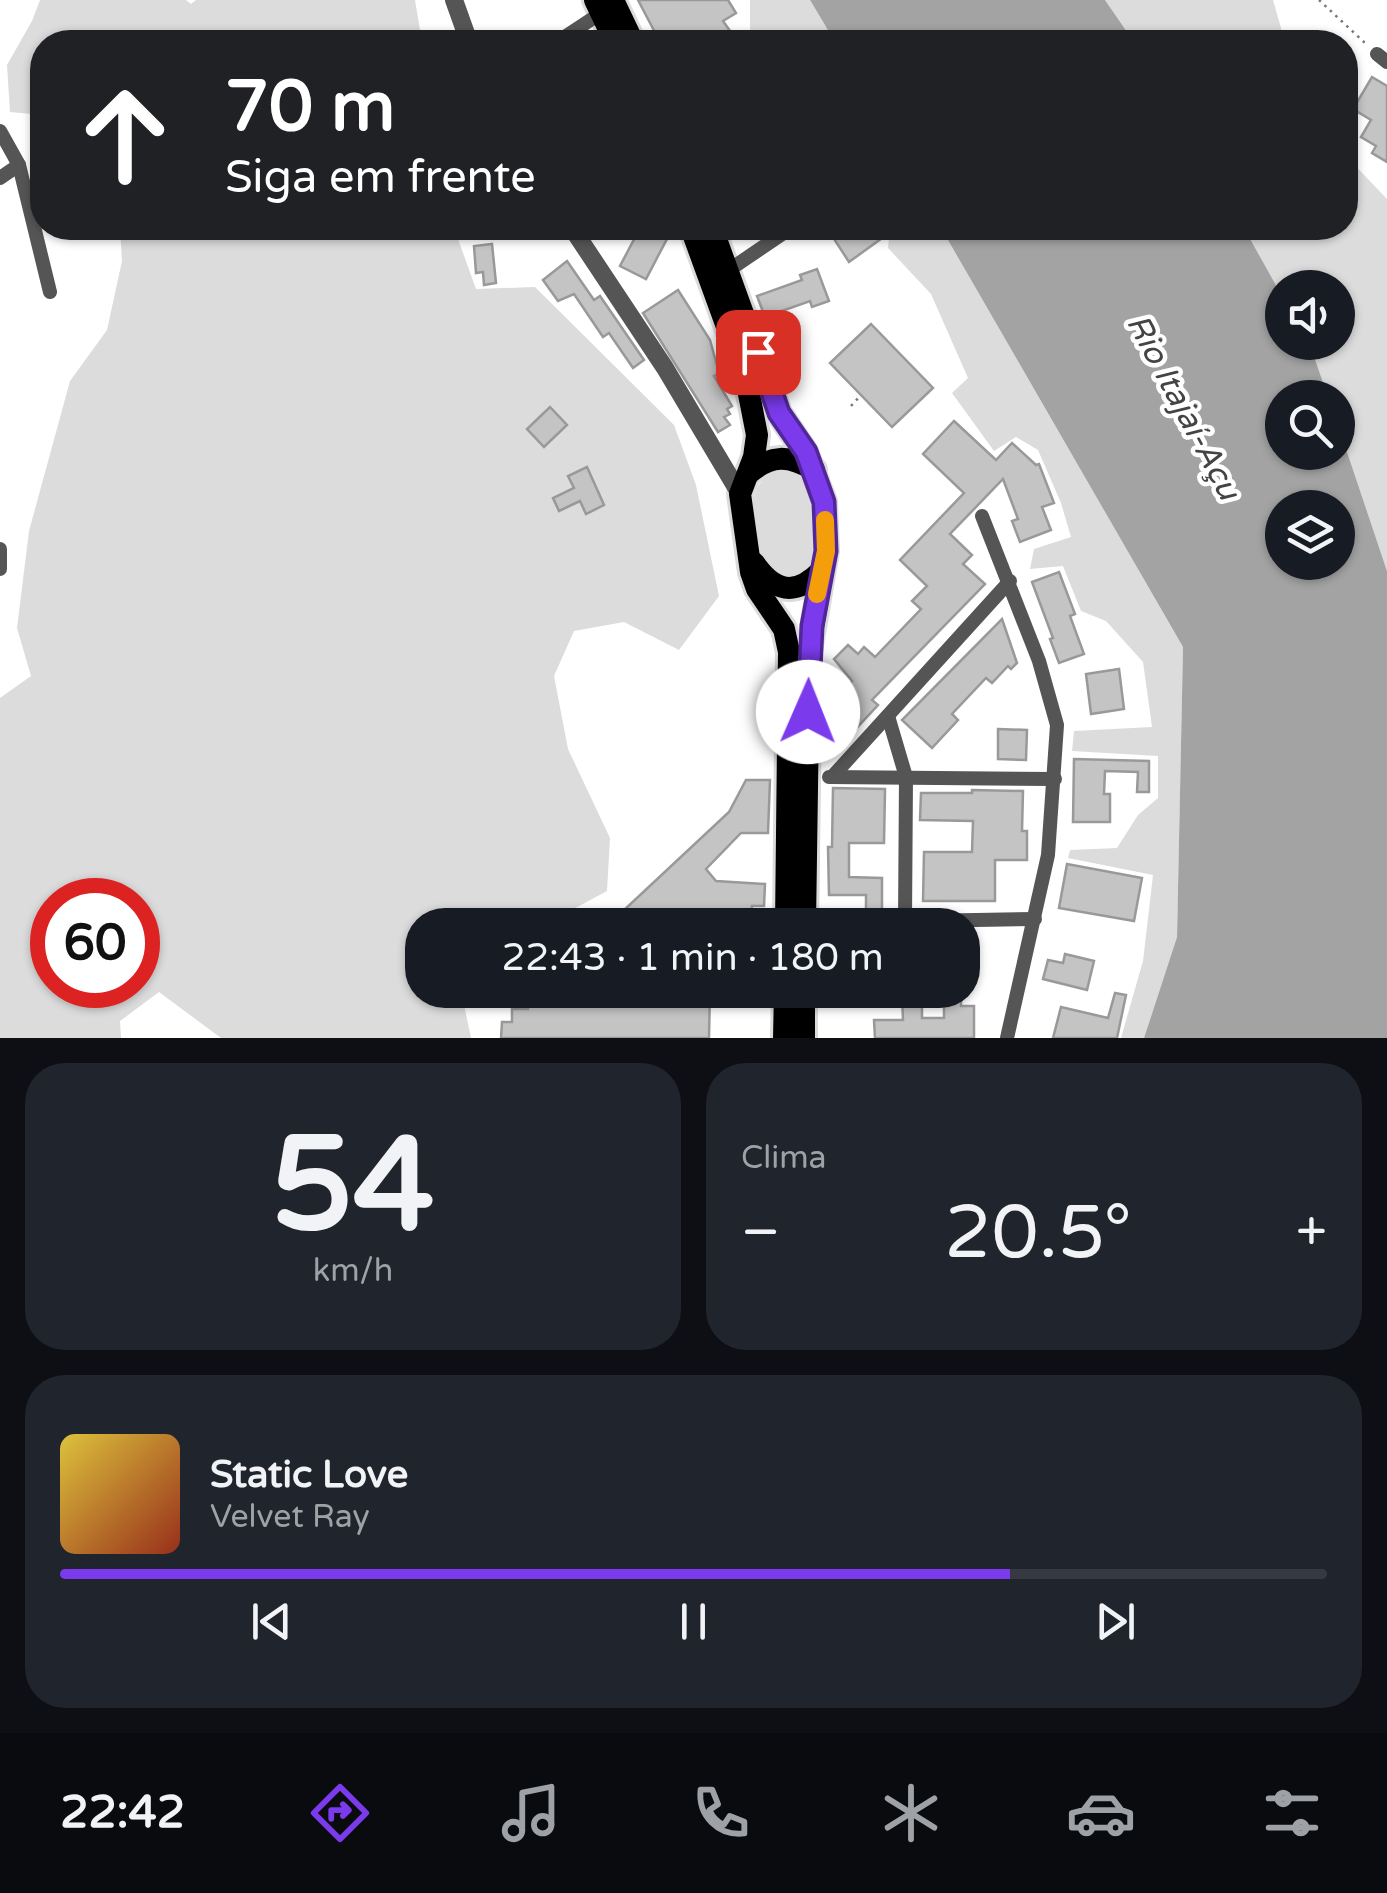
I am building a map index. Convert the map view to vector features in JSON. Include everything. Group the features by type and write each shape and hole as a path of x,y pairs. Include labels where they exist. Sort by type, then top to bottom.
{"main road":[{"path":"603,4 611,30"},
{"path":"603,4 624,30"},
{"path":"696,240 746,379 757,435 754,457 743,485 747,552 757,589 784,629 790,652 798,908"},
{"path":"717,240 779,413 814,470 824,502 826,551 809,651 808,776 800,908"},
{"path":"743,485 770,460 782,457 814,470"},
{"path":"747,552 769,582 779,586 802,586 820,571"},
{"path":"784,1038 785,1008"},
{"path":"804,1008 804,1038"}],"street":[{"path":"454,0 465,30"},
{"path":"572,30 603,4"},
{"path":"0,131 19,165 30,210"},
{"path":"0,178 19,165"},
{"path":"37,240 50,292"},
{"path":"580,240 743,485"},
{"path":"728,270 773,240"},
{"path":"982,516 1040,661 1057,725 1048,856 1007,1038"},
{"path":"0,549 0,569"},
{"path":"832,776 1010,581"},
{"path":"888,716 906,778 905,908"},
{"path":"808,776 1056,779"},
{"path":"980,920 1035,920"}],"path":[{"path":"1319,0 1352,30"},
{"path":"1358,36 1382,58"},
{"path":"851,406 861,395"}],"shaded area":[{"path":"40,0 186,0 191,4 196,0 415,0 420,30 30,30 30,114 10,112 7,65"},
{"path":"750,0 810,0 828,30 750,30"},
{"path":"1105,0 1273,0 1282,30 1126,30"},
{"path":"1358,169 1387,199 1387,571 1353,470 1355,380 1322,380 1315,360 1355,360 1355,270 1267,270 1251,240 1358,240"},
{"path":"121,240 458,240 476,289 535,287 674,425 696,485 719,596 679,650 624,622 574,631 554,676 568,749 610,838 607,891 576,908 405,908 405,1008 465,1008 471,1038 221,1038 160,993 160,878 30,878 30,1008 137,1008 120,1021 121,1038 0,1038 0,698 31,676 17,628 29,531 70,381 107,330 122,261"},
{"path":"889,240 948,240 1183,647 1177,937 1144,1038 1121,1038 1143,961 1153,875 1068,858 1070,850 1117,848 1138,815 1158,798 1158,756 1072,751 1074,731 1152,727 1143,662 1106,621 1081,611 1063,566 1030,569 1034,549 1071,537 1038,450 1016,437 994,451 952,393 968,378 931,294 888,248"},
{"path":"773,470 798,476 807,488 815,515 813,560 807,571 787,579 771,571 766,563 754,510 756,490"}],"water":[{"path":"810,0 1105,0 1126,30 828,30"},
{"name":"Rio Itajaí-Açu","path":"948,240 1251,240 1267,270 1265,360 1315,360 1322,380 1265,380 1265,470 1353,470 1387,571 1387,1038 1144,1038 1177,937 1183,647"}],"building":[{"path":"638,0 728,0 736,13 723,21 729,30 654,30"},
{"path":"1372,77 1387,86 1387,162 1372,153 1376,146 1361,137 1371,120 1358,112 1358,101"},
{"path":"634,240 666,240 646,279 620,266"},
{"path":"835,240 879,240 849,262"},
{"path":"492,244 496,283 484,285 483,272 476,273 474,246"},
{"path":"567,261 594,300 600,296 644,360 633,368 609,333 603,337 574,294 558,301 543,280"},
{"path":"817,269 829,301 812,307 810,301 765,317 757,296 802,280 800,275"},
{"path":"678,290 710,340 719,373 714,376 732,406 727,409 730,414 724,417 730,425 718,432 643,313"},
{"path":"871,324 933,388 892,427 830,363"},
{"path":"550,407 567,425 544,447 527,429"},
{"path":"954,421 996,460 1012,443 1039,464 1054,503 1042,507 1051,530 1020,542 1012,521 1018,519 1003,479 950,534 972,555 963,564 985,584 872,700 878,705 851,734 828,712 852,681 834,659 848,645 858,654 864,647 875,657 921,609 912,601 927,586 900,560 964,493 923,454"},
{"path":"587,467 604,505 586,514 580,501 559,511 553,498 574,488 568,476"},
{"path":"1059,572 1075,614 1070,616 1084,654 1059,663 1032,582"},
{"path":"1002,619 1017,663 1011,669 1008,666 992,683 986,678 952,714 958,720 932,748 902,720"},
{"path":"1119,669 1124,709 1091,714 1086,674"},
{"path":"998,729 1027,730 1026,760 998,759"},
{"path":"1074,759 1149,761 1149,792 1137,792 1138,772 1105,771 1104,794 1110,794 1110,822 1073,822"},
{"path":"746,780 770,780 768,833 741,833 706,869 716,881 765,884 764,906 626,908 729,812"},
{"path":"833,788 885,789 884,843 849,843 849,877 882,878 882,908 866,908 866,895 829,895 828,847 832,847"},
{"path":"1023,791 1022,831 1027,831 1027,860 995,860 995,901 923,901 924,852 972,852 973,821 920,820 921,793"},
{"path":"1067,864 1142,878 1134,921 1059,908"},
{"path":"1065,954 1094,961 1087,990 1043,979 1048,960 1063,963"},
{"path":"1115,993 1126,995 1117,1038 1053,1038 1061,1007 1108,1018"},
{"path":"710,1008 709,1038 501,1038 502,1022 512,1022 512,1009"},
{"path":"902,1008 922,1008 922,1018 944,1018 944,1008 974,1008 974,1038 875,1038 874,1020 903,1020"}],"slow traffic":[{"path":"817,594 826,551 825,520"}],"route":[{"path":"758,352 779,413 806,452 824,502 826,551 809,651 808,712"}]}
